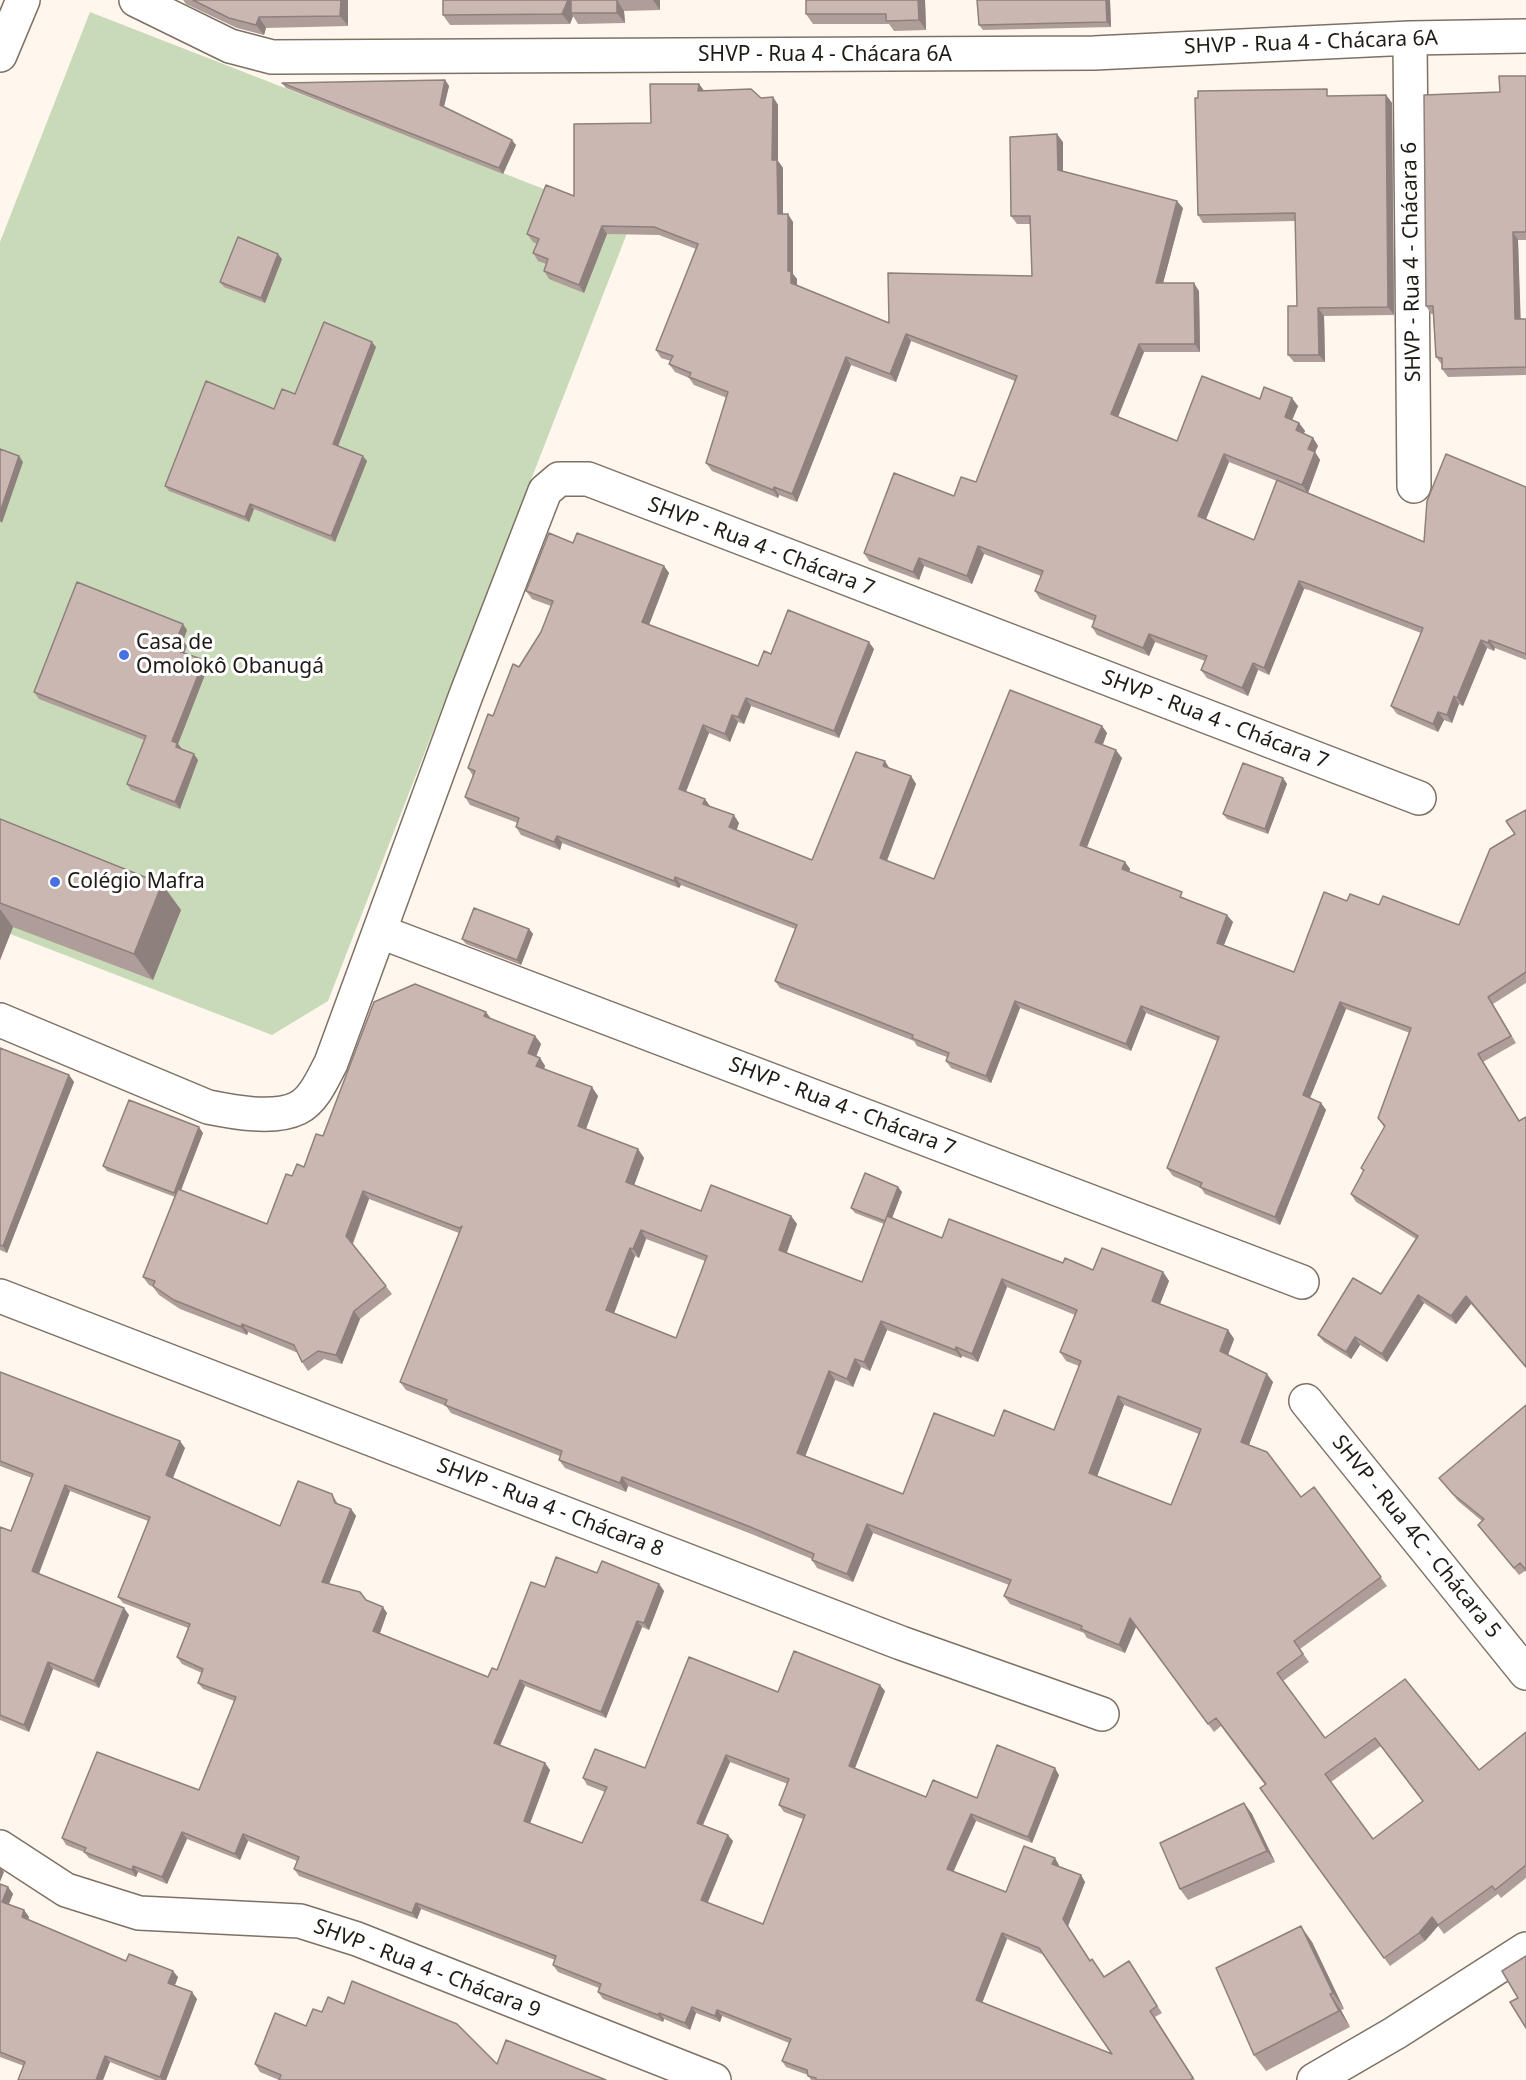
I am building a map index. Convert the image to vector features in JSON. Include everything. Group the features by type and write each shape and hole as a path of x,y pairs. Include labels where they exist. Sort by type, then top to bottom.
{"street":[{"path":"0,55 23,0"},
{"name":"SHVP - Rua 4 - Chácara 6A","path":"136,0 230,46 272,57 1094,53 1410,38 1526,36"},
{"name":"SHVP - Rua 4 - Chácara 6","path":"1410,38 1414,486"},
{"name":"SHVP - Rua 4 - Chácara 7","path":"0,1020 208,1107 240,1114 282,1112 298,1108 312,1096 331,1063 381,932 466,695 545,490 560,479 573,477 588,479 1419,798"},
{"name":"SHVP - Rua 4 - Chácara 7","path":"381,932 1302,1282"},
{"name":"SHVP - Rua 4 - Chácara 8","path":"0,1296 901,1643 1102,1714"},
{"name":"SHVP - Rua 4C - Chácara 5","path":"1306,1401 1526,1673"},
{"name":"SHVP - Rua 4 - Chácara 9","path":"0,1847 66,1890 139,1913 173,1917 249,1916 300,1921 323,1928 714,2080"},
{"path":"1314,2080 1395,2033 1526,1949"}],"green space":[{"path":"90,12 631,223 328,1001 272,1035 0,930 0,242"}],"building":[{"path":"193,0 341,0 340,16 259,17 256,25 229,18"},
{"path":"443,0 568,0 562,14 443,15"},
{"path":"571,0 617,0 617,13 571,13"},
{"path":"806,0 918,0 919,20 886,21 886,14 806,14"},
{"path":"977,0 1106,0 1107,22 979,25"},
{"path":"1499,76 1526,76 1526,232 1513,232 1515,319 1526,319 1526,367 1442,369 1442,358 1436,357 1433,306 1426,306 1424,95 1500,92"},
{"path":"445,80 440,105 512,140 499,168 282,83"},
{"path":"650,84 699,84 698,91 751,89 761,98 773,97 772,160 777,160 778,214 788,214 788,271 791,271 791,283 889,323 888,273 1032,276 1030,216 1011,216 1010,137 1057,134 1058,170 1177,201 1156,283 1194,283 1195,344 1139,344 1111,414 1177,441 1202,376 1260,399 1264,387 1292,398 1285,417 1299,423 1296,430 1313,438 1308,449 1315,452 1302,485 1224,454 1198,516 1254,540 1277,480 1424,542 1427,501 1446,454 1526,487 1526,654 1489,640 1488,643 1481,640 1457,698 1454,696 1447,715 1438,712 1433,724 1391,706 1423,628 1303,582 1299,581 1264,668 1253,663 1242,688 1201,670 1207,656 1149,634 1143,648 1092,627 1096,616 1035,591 1043,571 978,546 967,576 919,558 913,572 864,553 894,473 954,496 961,477 976,482 1017,376 906,334 890,374 846,357 792,494 774,487 773,490 706,463 728,392 689,377 691,373 669,364 673,356 656,350 698,244 654,227 602,226 579,285 544,271 548,259 533,253 539,239 527,234 546,185 574,196 574,124 651,123"},
{"path":"1327,89 1327,96 1386,95 1388,307 1318,308 1319,355 1288,355 1288,306 1297,306 1295,213 1198,215 1195,98 1198,98 1198,91"},
{"path":"238,237 278,254 261,298 220,282"},
{"path":"324,322 372,342 333,444 363,456 331,536 250,504 245,517 165,486 206,381 274,409 282,389 295,394"},
{"path":"0,449 19,456 0,512"},
{"path":"549,533 573,543 577,533 664,566 642,622 758,666 764,651 771,654 788,610 869,642 834,731 746,698 738,717 732,715 725,734 703,725 679,789 705,799 703,804 734,815 729,827 812,860 856,752 885,761 883,766 911,776 880,858 934,879 1010,690 1102,726 1095,742 1116,750 1080,845 1125,862 1122,869 1182,892 1180,897 1227,915 1217,943 1294,972 1324,892 1347,901 1350,894 1379,905 1383,896 1459,925 1490,849 1515,834 1506,821 1526,810 1526,972 1488,997 1511,1036 1478,1054 1519,1121 1526,1117 1526,1367 1466,1296 1451,1316 1418,1295 1382,1354 1355,1337 1346,1352 1318,1335 1353,1278 1381,1294 1418,1236 1351,1194 1364,1170 1361,1168 1385,1126 1378,1118 1411,1028 1340,1002 1303,1095 1321,1103 1275,1217 1200,1187 1202,1183 1167,1168 1219,1037 1141,1006 1126,1044 1015,1001 986,1076 946,1061 949,1053 912,1038 913,1035 775,981 797,925 675,877 674,881 557,836 554,842 516,827 519,818 465,797 475,771 468,768 488,714 493,716 513,664 519,667 541,632 553,601 526,591"},
{"path":"77,582 183,624 177,638 182,640 178,651 204,660 172,741 177,743 176,747 194,754 175,802 127,784 146,736 34,692"},
{"path":"1243,763 1283,778 1265,829 1223,814"},
{"name":"Colégio Mafra","path":"0,819 162,884 134,954 0,903"},
{"path":"474,908 529,929 517,960 462,939"},
{"path":"415,984 486,1012 484,1016 535,1036 528,1053 540,1058 536,1066 592,1087 578,1126 638,1149 626,1182 701,1211 711,1185 791,1216 779,1250 862,1282 887,1216 942,1238 949,1219 1063,1263 1065,1258 1093,1270 1102,1248 1163,1272 1152,1301 1228,1330 1220,1351 1267,1374 1241,1442 1267,1452 1301,1497 1314,1487 1381,1577 1294,1641 1303,1654 1277,1673 1325,1738 1405,1679 1479,1770 1526,1732 1526,1865 1495,1890 1492,1886 1438,1925 1432,1917 1419,1933 1384,1958 1260,1788 1266,1784 1216,1718 1208,1724 1130,1618 1119,1645 1081,1629 1082,1626 1004,1596 1011,1580 867,1524 847,1574 812,1560 814,1554 748,1526 622,1477 620,1483 559,1460 562,1451 445,1405 447,1400 400,1382 462,1226 459,1228 363,1191 346,1236 386,1286 354,1311 336,1355 318,1351 302,1362 294,1345 174,1300 153,1286 155,1281 143,1277 178,1189 267,1224 286,1174 292,1176 297,1164 304,1167 316,1134 323,1136 374,1002","holes":["641,1230 707,1256 676,1338 606,1310 630,1248 633,1249","1002,1279 1077,1310 1060,1352 1081,1361 1054,1430 1004,1410 994,1436 934,1413 903,1494 797,1453 829,1371 847,1379 855,1359 864,1362 881,1321 955,1350 956,1347 972,1354","1118,1396 1201,1429 1171,1505 1089,1473","1375,1738 1423,1801 1373,1839 1325,1774"]},
{"path":"0,1048 69,1075 3,1246 0,1245"},
{"path":"129,1100 199,1127 174,1193 103,1166"},
{"path":"865,1173 898,1187 885,1221 851,1208"},
{"path":"0,1372 180,1441 166,1475 280,1526 298,1481 332,1494 335,1503 351,1509 322,1582 360,1592 366,1600 383,1607 373,1631 488,1677 492,1668 497,1670 531,1582 545,1587 556,1557 597,1573 602,1561 659,1584 644,1623 637,1621 601,1712 520,1680 494,1743 545,1763 524,1821 582,1843 607,1787 583,1778 595,1749 645,1768 689,1657 778,1692 794,1651 880,1685 849,1766 926,1797 933,1780 977,1798 997,1745 1055,1768 1028,1837 971,1814 947,1869 1006,1892 1024,1846 1055,1858 1052,1864 1081,1875 1063,1919 1090,1961 1092,1959 1104,1977 1129,1961 1157,2006 1150,2011 1193,2078 1190,2080 816,2080 808,2076 807,2070 782,2061 791,2039 717,2010 715,2016 692,2007 685,2023 659,2013 658,2015 598,1992 601,1984 553,1965 556,1956 416,1903 412,1913 294,1869 299,1857 243,1834 235,1854 182,1832 162,1877 133,1866 132,1870 84,1852 86,1848 62,1838 97,1752 199,1790 236,1697 198,1683 203,1669 177,1657 190,1624 118,1597 150,1517 65,1485 32,1571 124,1608 94,1681 48,1662 24,1725 0,1715 0,1527 11,1531 33,1474 0,1461","holes":["726,1755 789,1779 779,1805 805,1815 763,1924 701,1900 728,1835 697,1823","1002,1933 1039,1948 1112,2054 976,2000"]},
{"path":"1526,1405 1526,1570 1520,1563 1514,1568 1478,1525 1484,1519 1453,1494 1439,1478"},
{"path":"1244,1803 1267,1851 1180,1889 1160,1843"},
{"path":"0,1884 8,1887 2,1902 24,1910 22,1917 126,1961 129,1954 173,1971 168,1983 192,1992 160,2077 105,2056 96,2080 18,2080 25,2062 0,2052"},
{"path":"1301,1926 1333,1993 1330,1994 1339,2011 1254,2055 1216,1968"},
{"path":"1526,1956 1526,2028 1510,2002 1518,1998 1502,1971"},
{"path":"352,1981 457,2024 497,2064 506,2040 606,2080 279,2080 281,2075 255,2064 275,2013 306,2026 313,2009 322,2012 328,1997 344,2004"}],"place":[{"name":"Casa de Omolokô Obanugá","path":"124,655"},
{"name":"Colégio Mafra","path":"55,882"}]}
